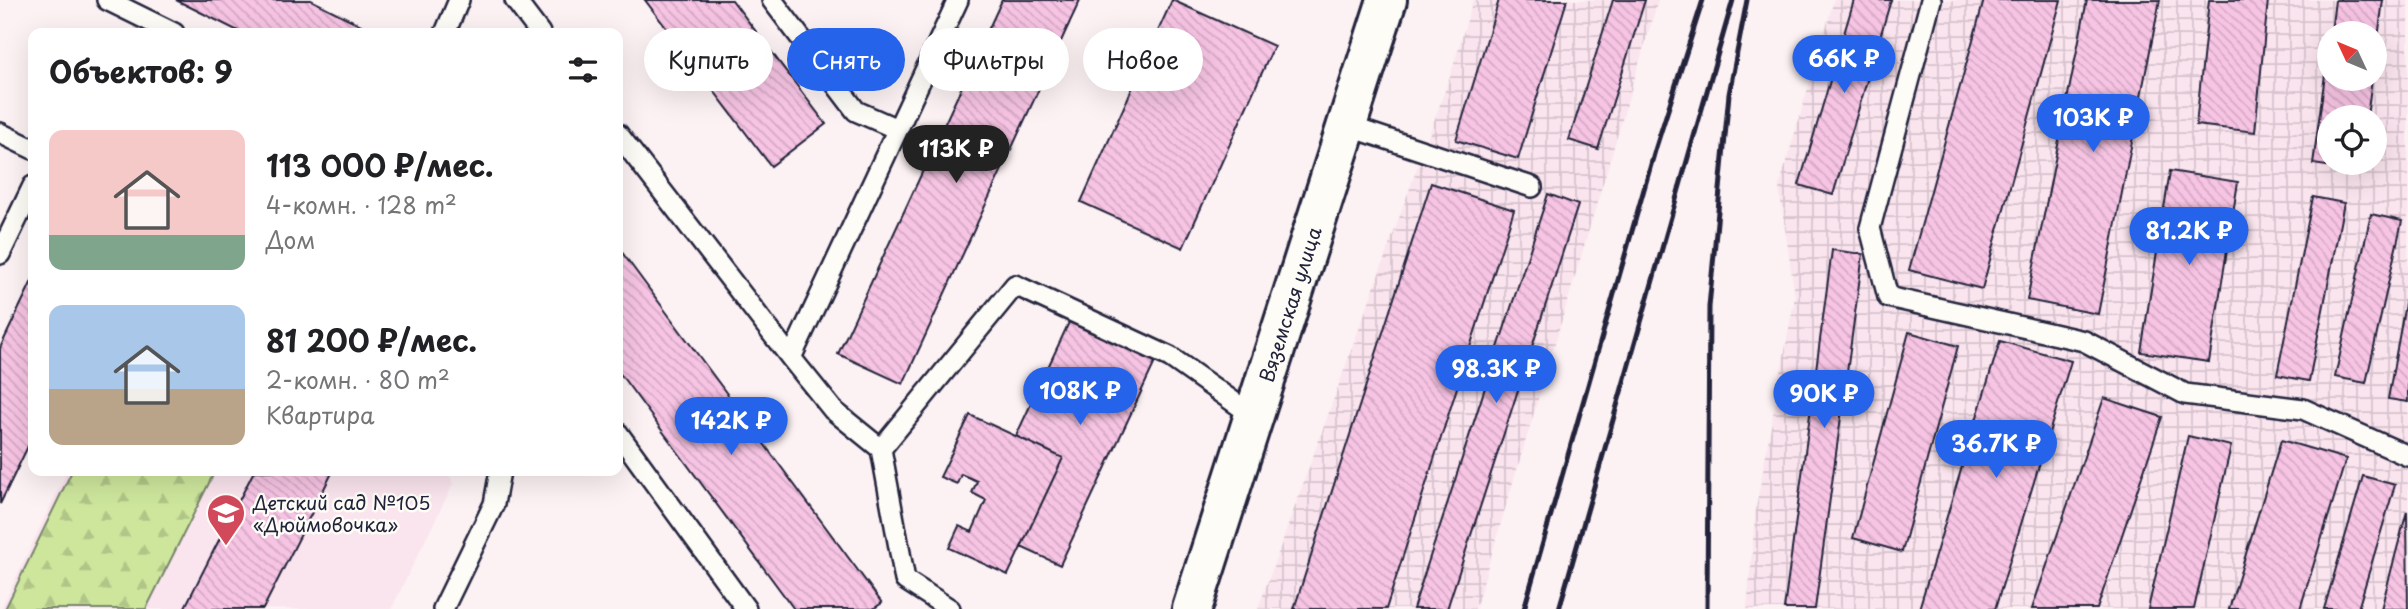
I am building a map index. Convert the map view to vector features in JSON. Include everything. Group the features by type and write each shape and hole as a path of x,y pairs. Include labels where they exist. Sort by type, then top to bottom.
{"street":[{"name":"Вяземская улица","path":"1192,609 1348,126 1382,2"}],"lane":[{"path":"107,0 164,28"},
{"path":"447,28 459,0"},
{"path":"514,0 536,28"},
{"path":"772,0 856,111 897,129"},
{"path":"791,358 958,0"},
{"path":"1931,0 1870,228 1888,297 2084,341 2185,394 2303,409 2408,456"},
{"path":"1348,126 1532,187"},
{"path":"0,133 28,147"},
{"path":"623,140 834,410 881,449 905,580 950,609"},
{"path":"0,254 28,196"},
{"path":"881,449 1015,285 1170,357 1255,417"},
{"path":"623,440 746,609"},
{"path":"443,609 494,504 499,476"}],"shaded area":[{"path":"1473,0 1658,0 1475,609 1258,609 1451,74"},
{"path":"1834,0 2408,0 2408,609 1747,609 1756,508 1795,296 1779,187"},
{"name":"Детский сад №105 «Дюймовочка»","path":"65,476 450,476 453,484 391,609 1,609"}],"green space":[{"path":"70,476 212,476 146,609 5,609"}],"building":[{"path":"176,0 311,0 365,27 364,28 232,28"},
{"path":"645,0 732,0 753,28 666,28"},
{"path":"1002,0 1080,0 1067,28 989,28"},
{"path":"1172,0 1274,46 1183,248 1081,202 1131,91 1203,91 1203,28 1159,28"},
{"path":"1499,0 1567,0 1518,159 1456,140"},
{"path":"1613,0 1645,0 1598,149 1569,140"},
{"path":"1854,0 1891,0 1833,195 1799,185"},
{"path":"1984,0 2061,0 1982,289 1909,270"},
{"path":"2087,0 2160,0 2098,314 2027,300"},
{"path":"2209,0 2268,0 2255,132 2196,125"},
{"path":"2335,0 2383,0 2380,21 2332,21"},
{"path":"773,54 787,73 787,91 801,91 826,124 771,166 714,91 773,91"},
{"path":"960,91 1038,91 903,384 838,354"},
{"path":"2323,91 2370,91 2369,105 2321,105"},
{"path":"2317,134 2317,165 2313,164"},
{"path":"2170,171 2238,182 2209,362 2141,352"},
{"path":"1431,183 1514,210 1386,609 1294,609"},
{"path":"1548,194 1578,205 1447,609 1413,609"},
{"path":"2313,197 2344,203 2309,381 2277,375"},
{"path":"2371,214 2402,221 2366,383 2335,377"},
{"path":"1832,250 1863,254 1815,609 1784,609"},
{"path":"623,254 882,603 873,609 794,609 623,378"},
{"path":"2408,287 2408,402 2388,399"},
{"path":"28,289 28,446 0,504 0,348"},
{"path":"1070,320 1156,360 1060,565 1021,547 1063,458 1016,436"},
{"path":"1909,332 1958,346 1902,552 1853,538"},
{"path":"2000,341 2071,361 1995,609 1919,609"},
{"path":"2104,398 2162,417 2097,609 2032,609"},
{"path":"970,415 1063,458 1008,575 949,548 959,526 972,532 986,500 972,493 977,481 961,474 957,484 940,477"},
{"path":"2188,436 2231,446 2194,609 2148,609"},
{"path":"2281,440 2346,459 2300,609 2229,609"},
{"path":"251,476 330,476 263,609 184,609"},
{"path":"2363,476 2395,485 2358,609 2324,609"},
{"path":"2407,511 2408,609 2381,609"}],"railway":[{"path":"1524,609 1656,147 1703,0"},
{"path":"1559,609 1733,0"},
{"path":"1707,609 1709,307 1729,94 1747,0"}],"place":[{"name":"Детский сад №105 «Дюймовочка»","path":"226,547"}]}
